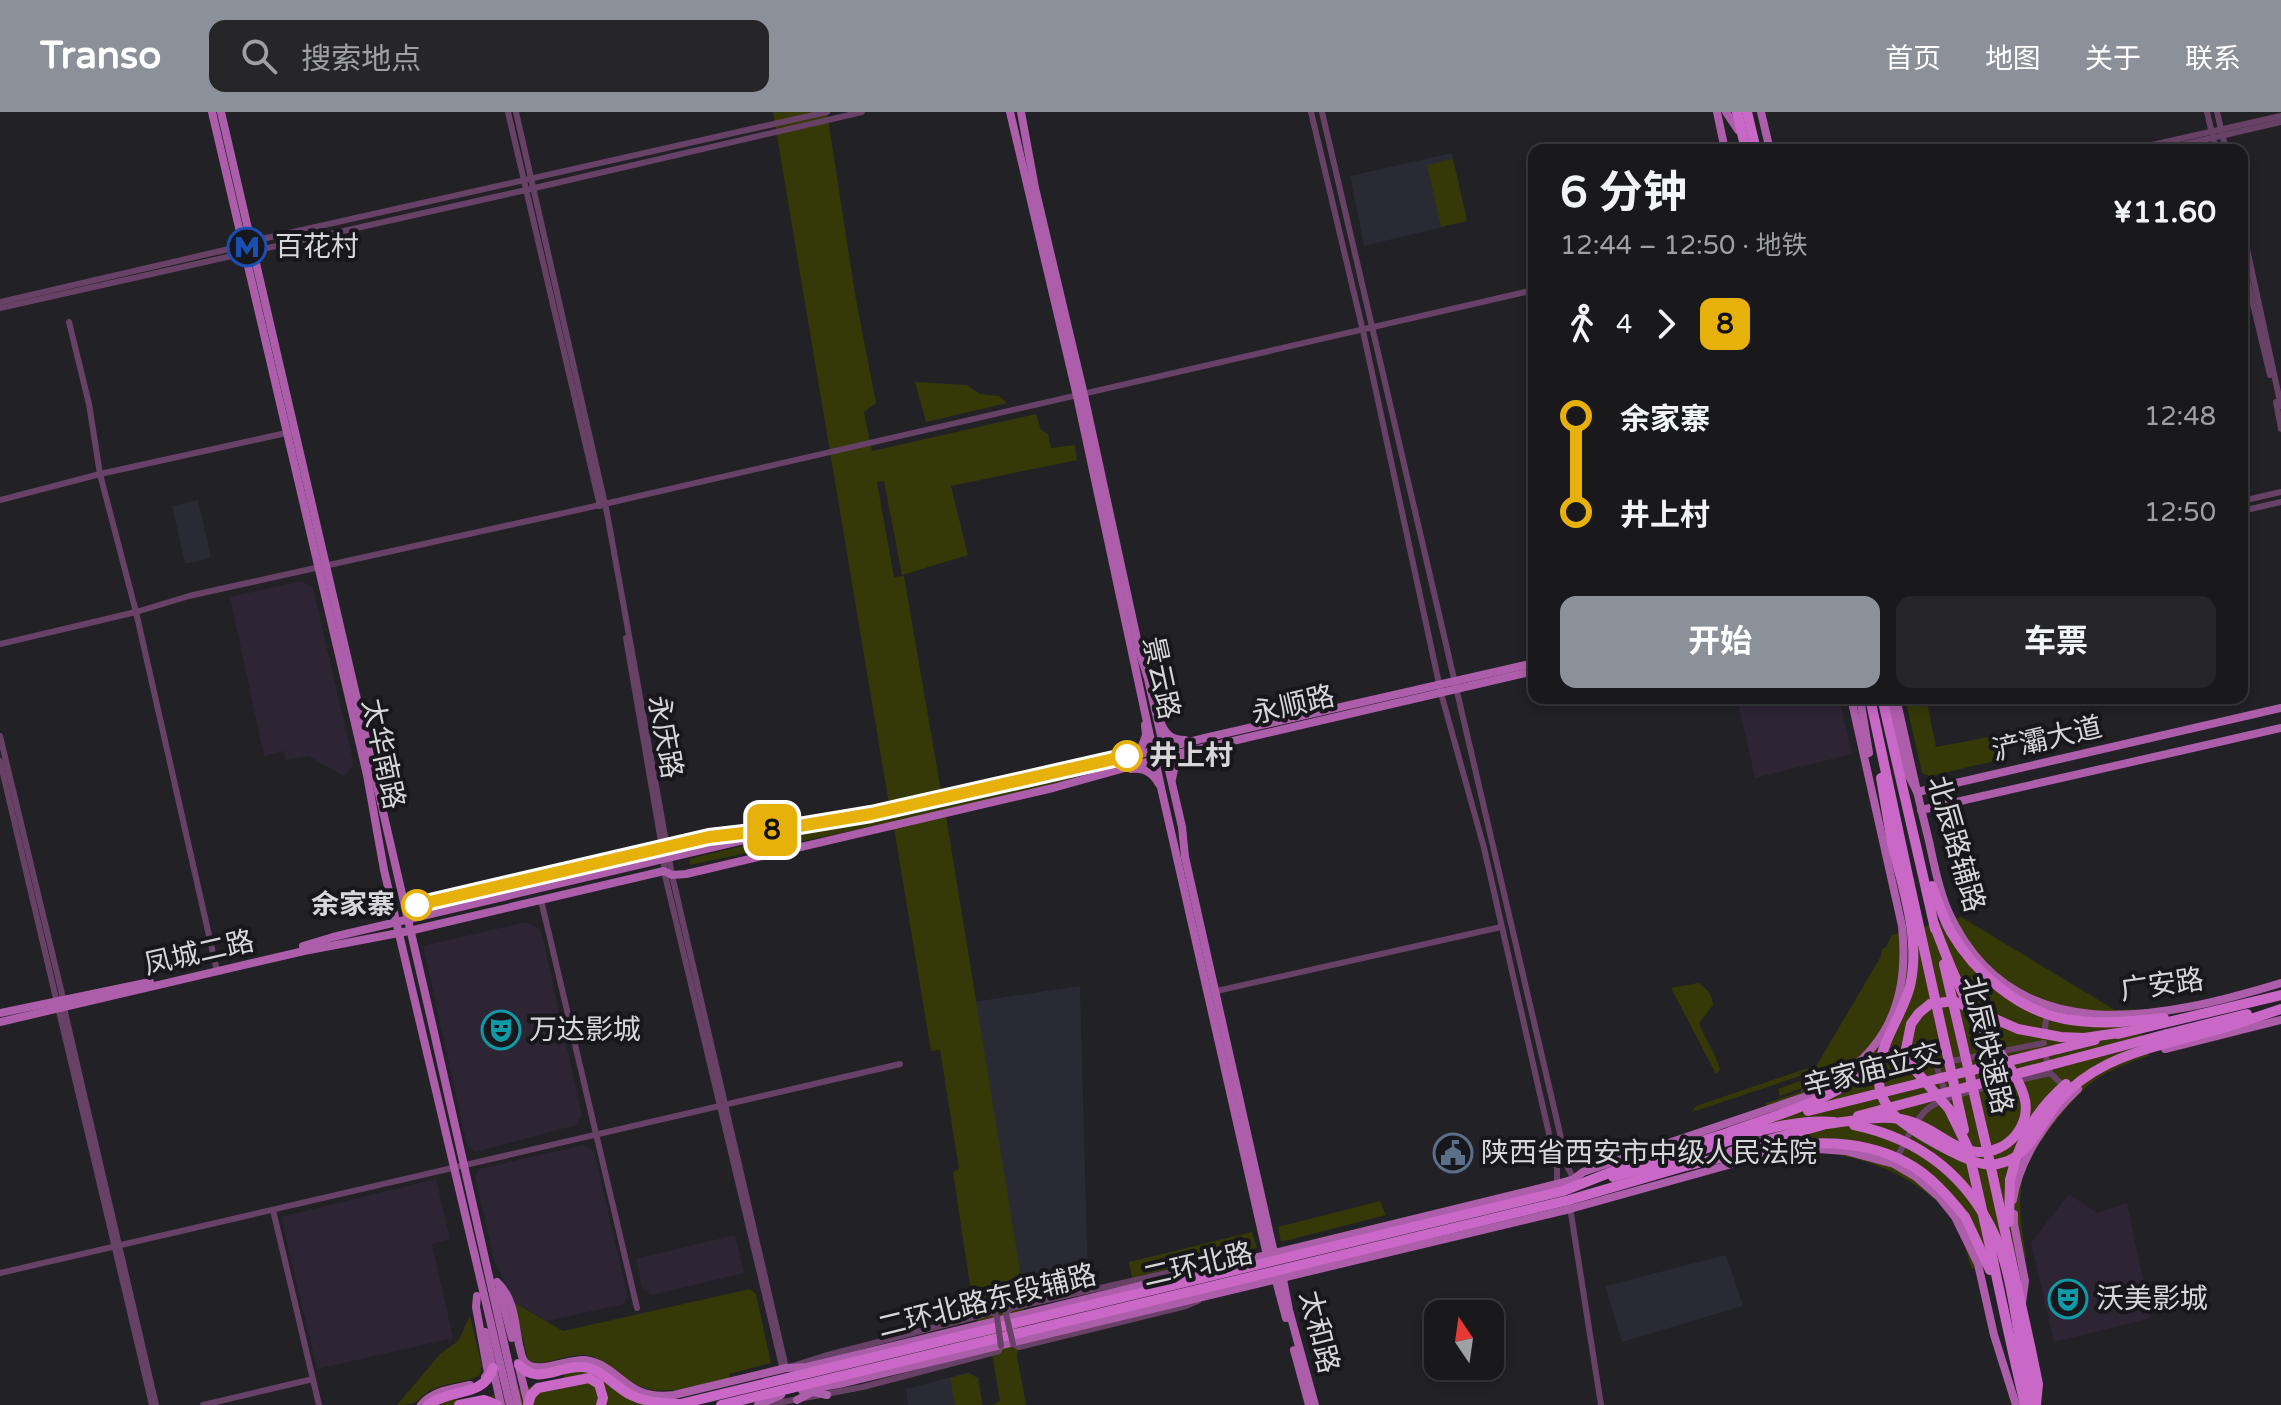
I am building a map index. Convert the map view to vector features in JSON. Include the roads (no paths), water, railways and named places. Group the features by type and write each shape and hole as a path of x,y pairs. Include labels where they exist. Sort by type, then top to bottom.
{"highway":[{"path":"1736,112 1743,144"},
{"path":"1750,112 1757,144"},
{"name":"北辰快速路","path":"1871,704 1883,771 1990,1243 1997,1287"},
{"path":"1883,704 1913,837 1929,888 1962,950 1993,983 2018,1001 2064,1019 2166,1029 2227,1027 2281,1009"},
{"path":"1883,771 1892,843 1912,929 1913,968 1904,1005 1883,1050 1878,1074 1885,1101 1895,1117 1907,1126 1974,1162 2004,1163 2021,1153 2055,1105 2087,1075 2166,1029 2203,1013 2281,993"},
{"name":"北辰快速路","path":"1929,888 1934,924 2011,1252 2038,1384 2034,1405"},
{"path":"1574,1179 1733,1135 1831,1094 1861,1076 1898,1033 1914,990 1918,953 1913,896"},
{"path":"1827,1124 1898,1119 1920,1125 1956,1146 1977,1152 2001,1148 2015,1137 2022,1125 2025,1097 1962,993 1934,924"},
{"path":"1968,1148 1949,1109 1909,1063 1906,1049 1911,1024 1930,1004 1954,1001 2018,1029 2061,1037 2084,1038 2125,1032"},
{"path":"2166,1029 2281,1009"},
{"name":"辛家庙立交","path":"1733,1135 2125,1032 2166,1029"},
{"name":"辛家庙立交","path":"1684,1166 2147,1038 2166,1029"},
{"path":"2011,1252 2010,1180 2017,1152 2033,1120 2049,1100 2073,1079 2147,1038"},
{"name":"辛家庙立交","path":"1733,1135 1797,1123 1844,1123 1909,1142 1939,1162 1958,1180 1981,1210 1997,1240 2034,1405"},
{"name":"二环北路","path":"678,1404 1248,1278 1278,1275 1565,1196 1667,1162 1733,1135"},
{"name":"辛家庙立交","path":"1684,1166 1766,1148 1812,1143 1878,1151 1908,1163 1952,1201 1965,1217 1997,1287"},
{"name":"二环北路","path":"1565,1196 1629,1165"},
{"name":"二环北路","path":"721,1405 784,1380 1227,1272 1565,1196 1586,1195 1684,1166"},
{"path":"1997,1287 2021,1387 2019,1404"},
{"path":"519,1365 525,1373 532,1375 587,1367 640,1399 678,1404"},
{"path":"803,1394 784,1380 807,1367 838,1367"},
{"path":"428,1405 440,1397 479,1388 490,1378 493,1368"},
{"path":"528,1405 531,1395 538,1388 589,1378 599,1384 603,1398 601,1405"},
{"path":"459,1405 484,1400 499,1405"}],"main road":[{"name":"太华南路","path":"212,112 242,249 290,432 408,920 510,1405"},
{"name":"太华南路","path":"221,112 290,432"},
{"name":"景云路","path":"1010,112 1154,706 1162,792 1212,992 1271,1254"},
{"name":"景云路","path":"1021,112 1143,704 1182,827 1185,857 1212,992"},
{"path":"1717,112 1724,144"},
{"path":"1726,112 1738,130"},
{"path":"1736,112 1742,144"},
{"path":"1761,112 1769,144"},
{"name":"太华南路","path":"322,566 384,870 459,1167"},
{"name":"永顺路","path":"1455,685 1528,665"},
{"name":"永顺路","path":"409,931 668,873 686,874 1095,776 1209,737 1528,672"},
{"name":"永顺路","path":"408,920 1053,769 1214,746 1440,688"},
{"path":"1102,761 1142,746 1146,735 1143,704"},
{"path":"1852,704 1899,911 1904,950 1898,998 1886,1029 1876,1044"},
{"path":"1861,704 1875,802"},
{"path":"1890,704 1906,770 1917,792"},
{"name":"北辰路辅路","path":"1897,704 1942,895 1957,930 1975,955 1998,977 2013,989 2048,1006"},
{"path":"1154,706 1164,731 1172,738 1209,737"},
{"name":"浐灞大道","path":"1917,792 2281,708"},
{"name":"浐灞大道","path":"1921,810 2281,728"},
{"path":"1175,799 1172,779 1175,765 1185,756 1214,746"},
{"path":"1095,776 1141,769 1155,776 1162,792"},
{"name":"凤城二路","path":"0,1022 398,927 408,920"},
{"name":"凤城二路","path":"398,927 409,931"},
{"name":"广安路","path":"2048,1006 2092,1016 2144,1014 2217,1000 2281,983"},
{"name":"凤城二路","path":"0,1013 61,1005"},
{"name":"广安路","path":"2021,1304 2025,1281 2014,1224 2016,1186 2031,1150 2072,1094 2100,1072 2122,1062 2281,1020"},
{"name":"二环北路东段辅路","path":"1565,1196 1574,1179 1583,1172 1822,1089 1858,1064 1876,1044"},
{"name":"二环北路东段辅路","path":"807,1367 1271,1254 1768,1154 1794,1150 1845,1151 1894,1164 1916,1177 1939,1197 1955,1217 1978,1264 1994,1335 2019,1404"},
{"name":"太华南路","path":"482,1267 518,1405"},
{"path":"482,1267 504,1288 522,1359 535,1368 578,1360 591,1362 602,1366 636,1390 659,1396 784,1380"},
{"path":"421,1405 435,1393 483,1380 488,1373 477,1319 482,1267"},
{"name":"二环北路东段辅路","path":"803,1394 1278,1275"},
{"name":"太和路","path":"1278,1275 1312,1405"},
{"path":"497,1282 528,1405"},
{"path":"477,1296 499,1405"},
{"path":"758,1405 784,1380"},
{"path":"2038,1384 2042,1405"}],"street":[{"name":"永庆路","path":"508,112 528,180"},
{"name":"永庆路","path":"516,112 530,190 602,505 668,873 784,1380"},
{"path":"0,308 528,180 827,112"},
{"path":"252,246 530,190 862,112"},
{"path":"1311,112 1363,331 1440,688 1484,848 1565,1196 1601,1405"},
{"path":"1322,112 1568,1168 1574,1179"},
{"path":"2207,112 2214,144"},
{"path":"2217,112 2225,144"},
{"path":"2161,144 2281,119"},
{"path":"2180,144 2212,134"},
{"path":"0,302 242,249"},
{"path":"2248,254 2281,406"},
{"path":"2248,284 2281,429"},
{"path":"0,644 136,612 189,596 602,505 1528,291"},
{"path":"69,322 89,404 100,474 136,612 216,969"},
{"path":"0,500 100,474 290,432"},
{"path":"2248,500 2281,492"},
{"path":"2248,510 2281,502"},
{"path":"0,736 154,1405"},
{"path":"0,761 13,798"},
{"path":"0,801 13,798"},
{"path":"541,900 637,1308"},
{"path":"1212,992 1501,927"},
{"path":"2048,1006 2044,1043 2050,1073 2072,1094"},
{"path":"1876,1044 1936,1064 2044,1043"},
{"path":"0,1273 900,1064"},
{"path":"1936,1064 1947,1099"},
{"path":"1894,1164 1918,1119 1931,1106 1947,1099 2050,1073"},
{"path":"273,1210 319,1405"},
{"path":"1227,1272 1189,1268 1011,1308 1006,1314 1013,1344 1019,1347 1186,1306 1248,1278"},
{"path":"784,1380 824,1356 994,1312 997,1317 999,1351 825,1390"},
{"path":"203,1405 313,1379"},
{"path":"767,1405 803,1394"}],"metro line":[{"name":"8","path":"417,905 709,837 871,814 1127,756"}],"place":[{"name":"百花村","path":"247,247"},
{"name":"井上村","path":"1127,756"},
{"name":"余家寨","path":"417,905"},
{"name":"万达影城","path":"501,1030"},
{"name":"陕西省西安市中级人民法院","path":"1453,1153"},
{"name":"沃美影城","path":"2068,1299"}]}
